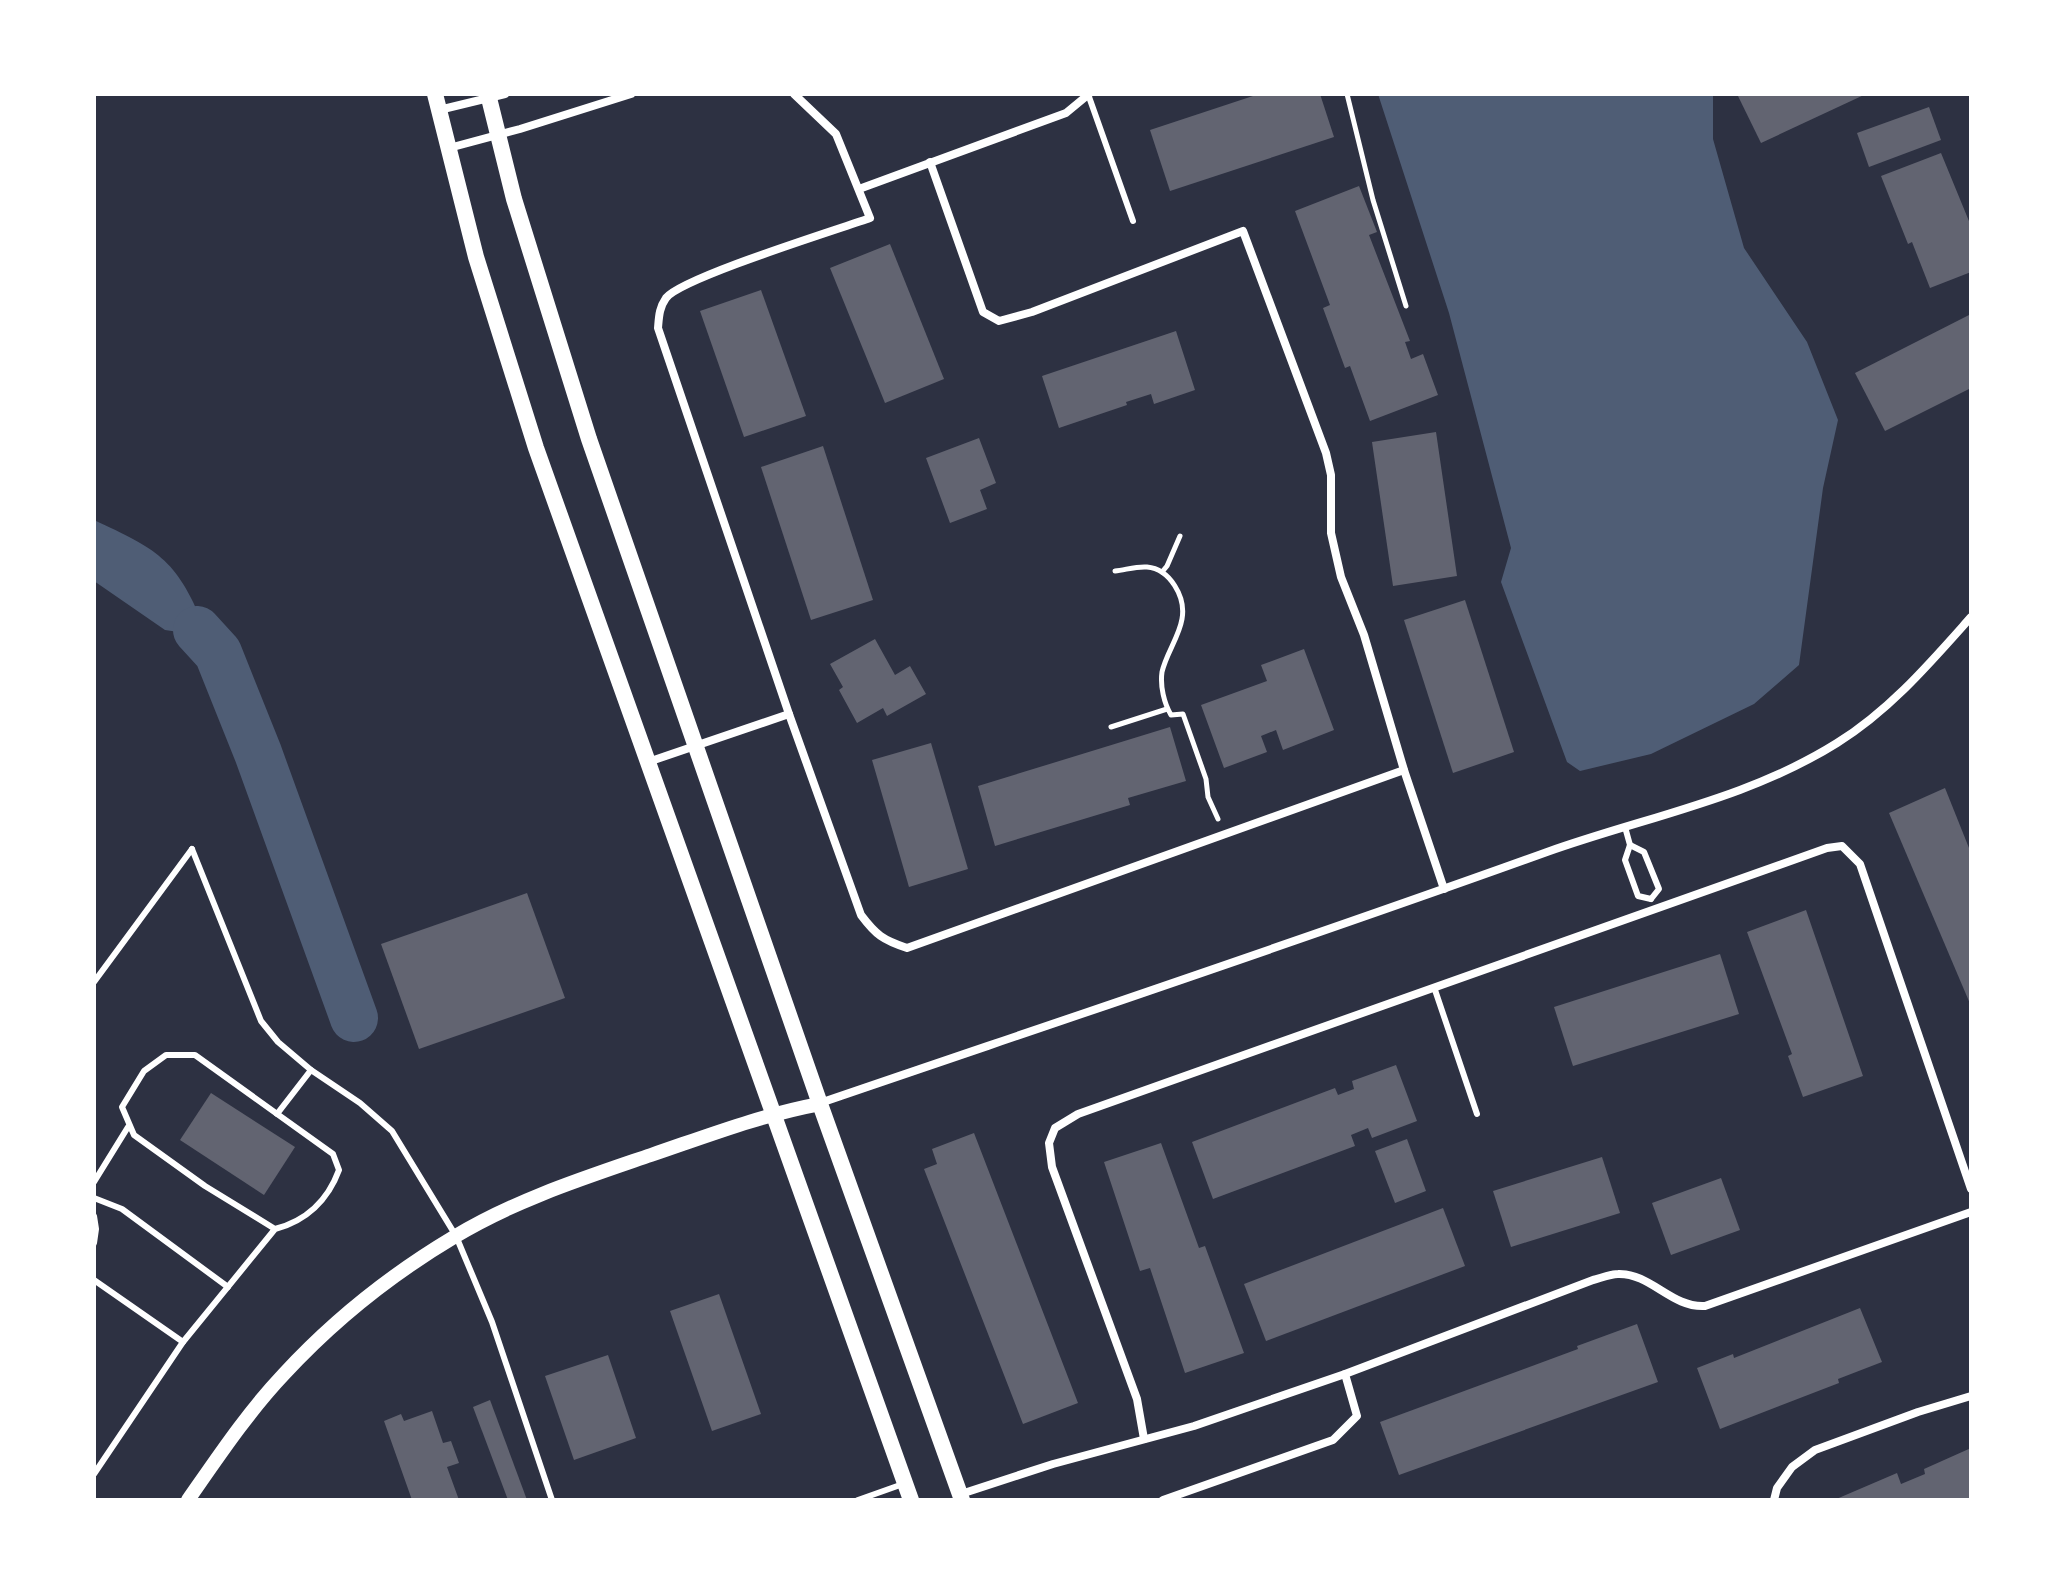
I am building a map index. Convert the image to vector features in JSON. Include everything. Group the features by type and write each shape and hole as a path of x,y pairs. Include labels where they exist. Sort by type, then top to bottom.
{"main road":[{"path":"494,95 498,135 546,307 820,1104 961,1497"},
{"path":"437,102 476,257 536,448 911,1500"}],"street":[{"path":"449,148 631,94"},
{"path":"794,94 836,134 870,218 695,280 667,296 659,310 658,328 789,714 861,915 874,933 888,942 907,948 1404,770"},
{"path":"859,189 1005,138 1066,113 1089,94"},
{"path":"437,102 494,95"},
{"path":"930,162 983,312 999,321 1032,312 1243,231 1326,453 1331,475 1331,533 1341,577 1364,635 1404,770 1444,889"},
{"path":"188,1500 220,1453 283,1374 349,1312 410,1265 456,1236 527,1201 577,1181 774,1112 820,1104 1775,777 1838,743 1882,711 1971,617"},
{"path":"648,762 789,714"},
{"path":"1144,1439 1137,1399 1052,1167 1049,1143 1055,1128 1078,1114 1434,987 1653,903 1789,859 1842,846 1860,864 1971,1189"},
{"path":"961,1497 1053,1464 1194,1426 1345,1374 1593,1280 1618,1274 1642,1280 1688,1307 1705,1306 1971,1212"},
{"path":"1163,1500 1333,1440 1357,1416 1345,1374"},
{"path":"1774,1500 1777,1488 1792,1467 1815,1450 1971,1396"}],"lane":[{"path":"1089,94 1133,221"},
{"path":"1625,827 1630,845 1625,860 1638,896 1653,903 1659,889 1655,877 1644,852 1630,845"},
{"path":"94,982 192,849 261,1021 278,1042 311,1070 360,1103 392,1131 456,1236 492,1322 552,1500"},
{"path":"1434,987 1477,1114"},
{"path":"94,1474 183,1342 275,1229 294,1224 331,1192 339,1170 333,1154 195,1055 166,1055 144,1071 122,1107 128,1127 134,1135 205,1186 275,1229"},
{"path":"277,1114 311,1070"},
{"path":"94,1182 128,1127"},
{"path":"94,1198 122,1209 228,1287"},
{"path":"94,1216 94,1243"},
{"path":"94,1280 183,1342"},
{"path":"858,1500 905,1483"}],"path":[{"path":"1347,94 1373,200 1406,306"},
{"path":"1162,572 1180,536"},
{"path":"1115,571 1143,567 1162,572 1177,590 1183,608 1182,621 1162,673 1167,709 1173,716 1183,714 1206,779 1208,797 1224,834"},
{"path":"1111,727 1167,709"}],"water":[{"path":"1378,94 1713,94 1713,139 1744,248 1807,342 1838,420 1823,488 1799,665 1754,704 1651,754 1580,771 1567,762 1501,582 1511,548 1449,313"},
{"path":"94,520 133,539 162,558 183,584 203,624 192,634 165,630 94,581"}],"building":[{"path":"1259,94 1320,94 1334,137 1170,191 1150,130"},
{"path":"1737,94 1866,94 1761,143"},
{"path":"1929,107 1941,140 1869,167 1857,133"},
{"path":"1941,153 1971,226 1971,272 1930,288 1912,242 1908,244 1881,176"},
{"path":"1359,186 1377,232 1369,235 1410,341 1405,342 1411,359 1423,354 1438,395 1370,421 1350,366 1345,368 1323,308 1330,305 1295,211"},
{"path":"890,244 944,379 885,403 830,268"},
{"path":"761,290 806,416 744,437 700,311"},
{"path":"1971,314 1971,388 1885,431 1855,373"},
{"path":"1176,331 1195,390 1154,404 1151,394 1059,428 1042,376"},
{"path":"1436,432 1457,576 1393,586 1372,442"},
{"path":"979,438 996,483 980,490 987,509 950,523 926,458"},
{"path":"823,446 873,600 811,620 761,467"},
{"path":"1465,600 1514,752 1453,773 1404,620"},
{"path":"875,639 895,675 910,666 926,694 887,716 883,708 857,723 839,690 843,687 830,664"},
{"path":"1304,649 1334,730 1283,750 1276,730 1261,736 1267,752 1224,768 1201,705 1267,681 1261,665"},
{"path":"1170,727 1186,781 1128,798 1130,805 995,846 978,786"},
{"path":"931,743 968,869 909,887 872,760"},
{"path":"1945,788 1971,853 1971,1006 1889,813"},
{"path":"527,893 565,998 419,1049 381,944"},
{"path":"1806,910 1863,1076 1803,1097 1788,1056 1792,1054 1747,932"},
{"path":"1720,954 1739,1014 1573,1066 1554,1007"},
{"path":"1396,1065 1417,1121 1372,1138 1368,1128 1351,1135 1355,1146 1213,1199 1192,1142 1335,1088 1338,1095 1354,1089 1352,1081"},
{"path":"211,1093 295,1147 264,1195 180,1140"},
{"path":"974,1133 1078,1403 1023,1424 924,1169 937,1164 932,1149"},
{"path":"1407,1139 1426,1191 1395,1203 1375,1151"},
{"path":"1161,1143 1199,1248 1205,1246 1244,1353 1185,1373 1150,1268 1140,1271 1104,1162"},
{"path":"1602,1157 1620,1213 1511,1247 1493,1191"},
{"path":"1721,1178 1740,1230 1671,1255 1652,1203"},
{"path":"1443,1208 1465,1266 1266,1341 1244,1284"},
{"path":"719,1294 761,1414 712,1431 670,1311"},
{"path":"1860,1308 1882,1362 1838,1379 1839,1383 1720,1429 1697,1368 1733,1354 1734,1358"},
{"path":"1637,1324 1658,1382 1399,1475 1380,1422"},
{"path":"608,1355 636,1438 574,1460 545,1376"},
{"path":"490,1400 527,1500 508,1500 473,1407"},
{"path":"432,1411 443,1443 451,1441 459,1463 447,1467 459,1500 412,1500 384,1421 401,1414 404,1421"},
{"path":"1971,1448 1971,1500 1834,1500 1897,1473 1901,1484 1925,1474 1924,1469"}],"waterway":[{"path":"197,630 218,653 258,753 354,1018"}]}
